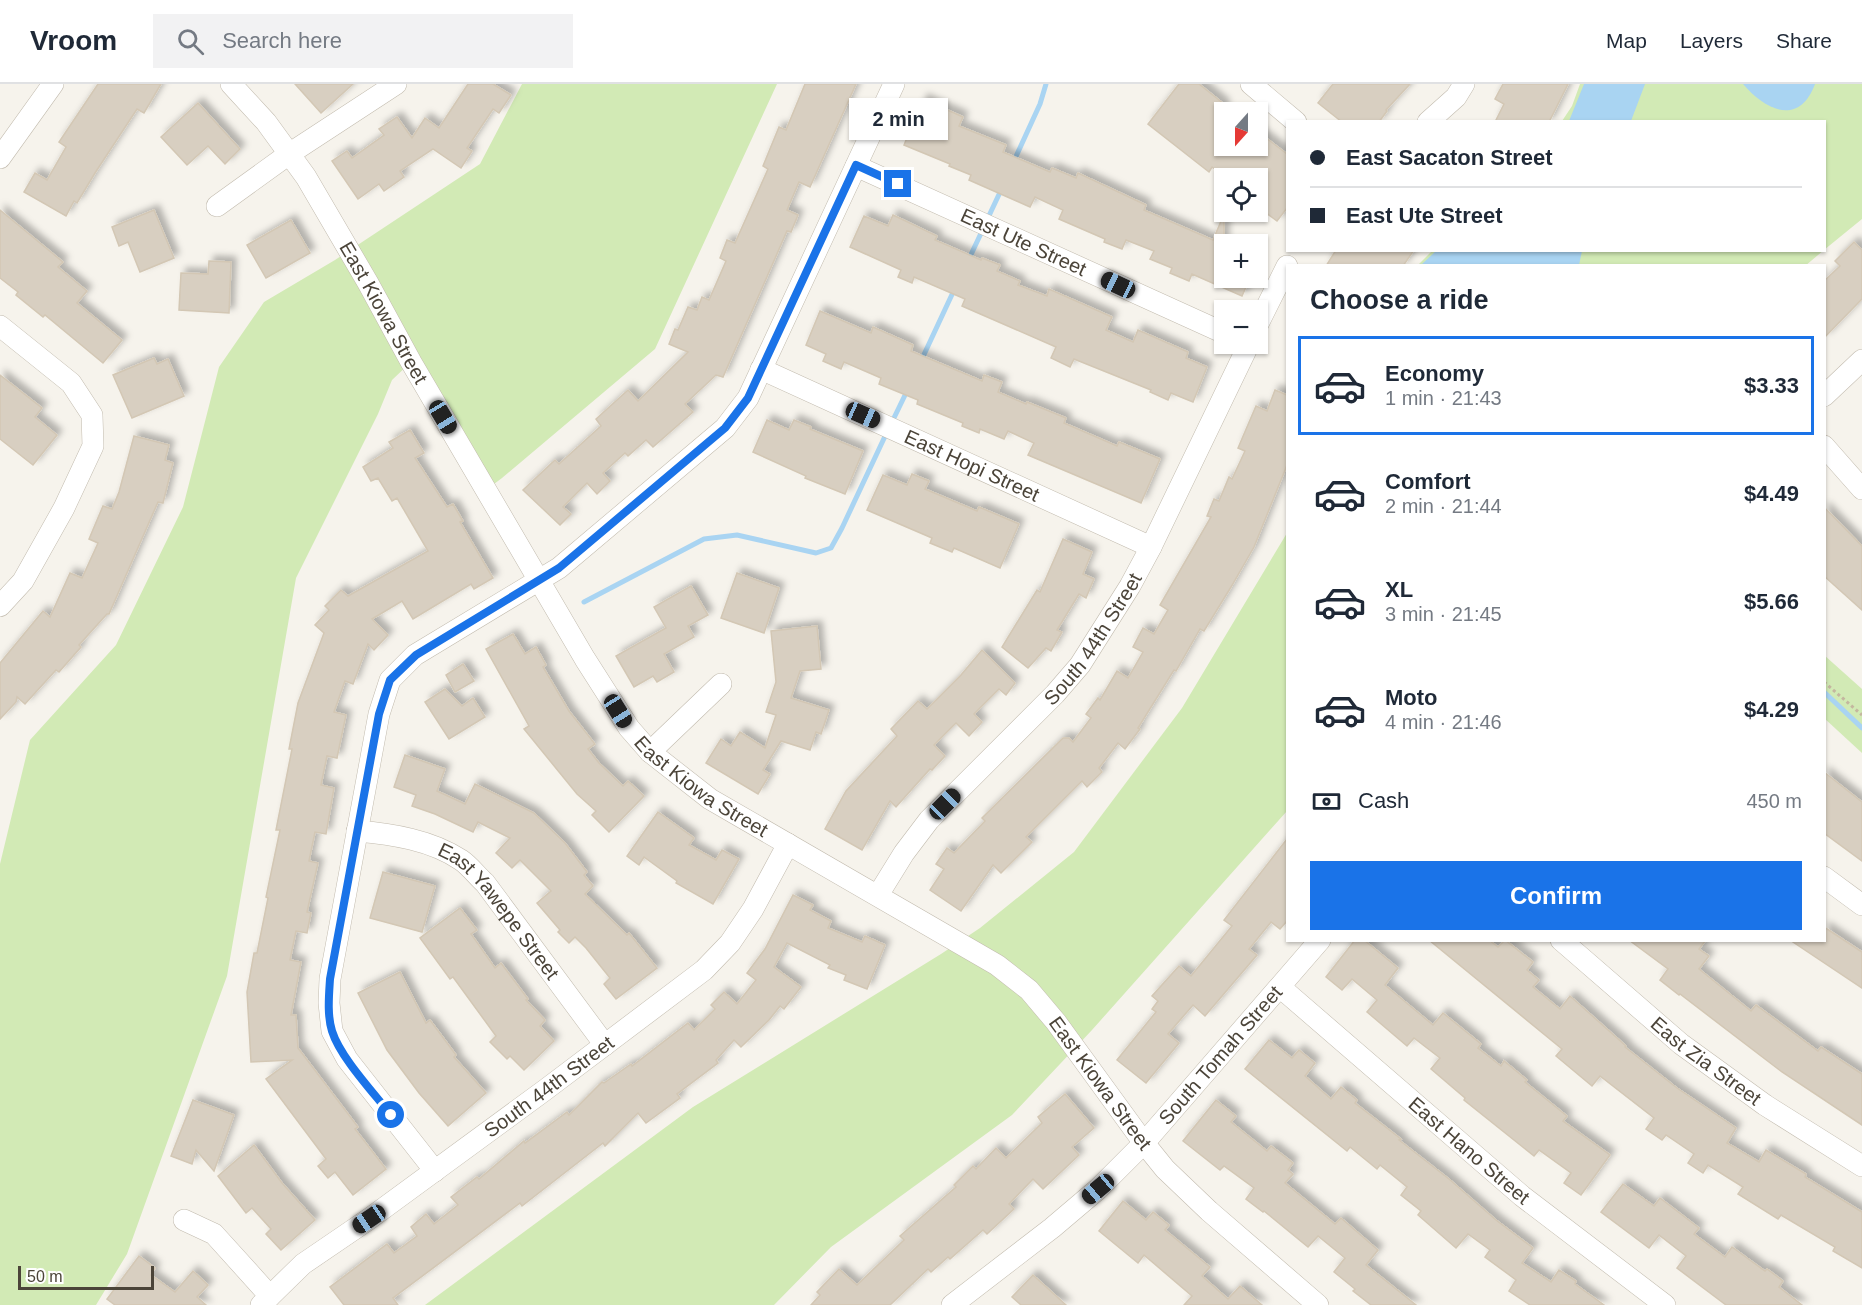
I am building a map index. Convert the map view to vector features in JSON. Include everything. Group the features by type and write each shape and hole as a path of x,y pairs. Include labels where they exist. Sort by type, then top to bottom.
{"street":[{"path":"0,158 53,84"},
{"name":"East Kiowa Street","path":"231,84 267,122 306,177 411,362 585,659 629,728 650,752 710,799 997,965 1029,990 1056,1022 1165,1169 1209,1211 1318,1305"},
{"path":"217,206 289,154 396,84"},
{"path":"435,1171 347,1059 332,1031 330,979 379,714 390,680 416,655 559,568 725,428 748,398 894,84"},
{"path":"1251,84 1294,120"},
{"path":"1430,120 1456,97 1464,84"},
{"name":"East Ute Street","path":"856,165 1214,328"},
{"path":"1268,304 1286,268"},
{"path":"0,326 71,383 92,415 93,446 64,508 23,581 0,606"},
{"name":"South 44th Street","path":"878,895 904,853 929,820 1055,694 1080,665 1130,586 1151,547 1243,354"},
{"path":"1826,394 1862,360"},
{"name":"East Hopi Street","path":"761,369 1151,547"},
{"path":"1826,448 1862,489"},
{"path":"650,752 721,684"},
{"name":"East Yawepe Street","path":"357,831 421,841 461,860 485,883 605,1045"},
{"name":"South 44th Street","path":"184,1220 214,1234 266,1300 303,1264 435,1171 704,970 730,943 753,909 788,844"},
{"path":"1826,878 1862,905"},
{"name":"South Tomah Street","path":"961,1303 1098,1189 1144,1143 1318,942"},
{"name":"East Zia Street","path":"1563,942 1681,1044 1765,1106 1862,1166"},
{"name":"East Hano Street","path":"1280,987 1522,1196 1665,1305"}],"path":[{"path":"1826,684 1862,715"}],"green space":[{"path":"522,84 777,84 655,349 502,478 486,490 411,362 392,380 378,414 296,578 227,976 127,1254 96,1305 0,1305 0,864 30,740 116,645 183,507 219,367 264,302 335,260 480,164"},
{"path":"1580,84 1862,84 1862,219 1826,248 1826,120 1563,120 1572,106"},
{"path":"1431,252 1822,252 1807,264 1419,264"},
{"path":"1286,535 1286,812 1092,1030 1012,1115 831,1247 774,1305 425,1305 693,1107 980,928 1074,852 1182,708"},
{"path":"1826,657 1862,689 1862,753 1826,720"}],"water":[{"path":"1584,84 1645,84 1631,120 1569,120"},
{"path":"1743,84 1815,84 1800,106 1791,110 1781,110 1761,101"},
{"path":"1435,252 1582,252 1579,264 1422,264"}],"building":[{"path":"98,84 161,84 144,113 137,109 77,203 74,201 66,216 24,192 35,173 47,180 66,147 59,142"},
{"path":"295,84 353,84 321,113"},
{"path":"468,84 493,84 511,95 499,113 493,109 467,148 472,151 461,168 433,149 400,171 404,177 384,191 379,184 358,199 332,161 347,151 352,158 384,135 379,129 397,117 412,138 425,118 439,128"},
{"path":"805,84 856,84 810,187 799,182 787,210 798,215 791,232 787,231 723,377 716,375 685,404 693,412 653,447 646,440 628,456 625,453 603,473 610,481 597,494 587,483 563,507 571,514 560,525 523,490 555,460 559,464 601,426 596,419 628,390 638,401 688,352 669,344 675,329 678,330 688,307 697,310 702,297 709,300 726,261 720,258 727,240 735,243 768,169 763,166 779,127 786,130"},
{"path":"1179,84 1199,84 1222,102 1214,102 1214,156 1268,156 1268,139 1286,153 1286,209 1277,221 1268,214 1268,168 1212,167 1209,172 1148,124"},
{"path":"1333,84 1410,84 1386,110 1380,120 1339,120 1318,103"},
{"path":"1503,84 1568,84 1550,120 1496,120 1504,104 1495,99"},
{"path":"923,99 963,117 959,126 1006,145 1003,152 1050,172 1052,168 1076,178 1078,173 1146,205 1144,210 1213,240 1214,238 1214,284 1192,274 1189,281 1170,273 1172,268 1150,259 1154,251 1126,240 1122,249 1104,242 1105,239 1059,219 1063,210 1035,197 1030,207 969,180 971,175 949,166 950,164 904,145"},
{"path":"198,103 240,149 225,164 208,146 187,165 161,137"},
{"path":"0,210 63,262 58,267 87,291 77,303 122,340 103,363 45,315 43,317 16,295 18,292 0,278"},
{"path":"154,210 174,258 140,272 128,242 119,246 112,227"},
{"path":"893,215 937,236 935,240 981,260 982,258 1000,265 997,271 1020,281 1018,285 1047,296 1049,289 1112,317 1106,330 1133,342 1138,330 1188,352 1186,358 1207,367 1193,402 1171,393 1168,400 1150,392 1151,390 1074,359 1070,367 1051,358 1056,347 962,306 965,299 914,277 912,283 898,277 901,270 850,247 864,216 888,226"},
{"path":"291,220 310,253 266,278 247,245"},
{"path":"1221,222 1224,222 1224,234 1216,234"},
{"path":"1854,242 1862,250 1862,299 1826,336 1826,279 1840,266 1835,261"},
{"path":"1335,252 1413,252 1404,264 1327,264"},
{"path":"209,261 231,262 229,313 179,310 181,273 208,274"},
{"path":"1224,288 1246,288 1242,296"},
{"path":"820,311 871,333 873,327 913,345 911,351 982,381 984,375 1002,382 998,392 1066,418 1064,423 1117,446 1119,442 1160,459 1141,503 1028,455 1034,443 1008,431 1004,439 980,429 979,433 962,426 963,423 917,404 918,400 879,384 881,378 844,362 841,369 823,361 826,354 806,345"},
{"path":"154,358 157,364 168,359 184,396 132,418 113,375"},
{"path":"0,375 42,408 35,417 57,435 33,465 0,439"},
{"path":"1275,390 1286,395 1286,467 1254,547 1231,587 1204,631 1200,629 1176,671 1174,670 1138,728 1140,729 1125,749 1118,743 1099,768 1102,772 1087,787 1082,781 1026,837 1032,842 1001,873 993,865 961,911 930,890 944,869 936,864 947,848 954,853 985,821 982,818 1063,738 1069,738 1073,742 1091,718 1086,714 1098,698 1100,700 1117,671 1128,678 1143,652 1133,647 1143,628 1154,634 1168,610 1160,605 1211,517 1207,516 1214,499 1219,501 1229,477 1232,479 1245,451 1238,448 1256,406 1267,411"},
{"path":"767,420 789,430 794,420 863,451 845,494 805,478 806,476 753,452"},
{"path":"410,430 424,453 415,458 447,507 453,504 463,521 460,522 493,578 474,589 471,584 413,619 402,601 372,619 388,635 374,650 368,644 353,684 345,681 334,712 346,715 337,758 327,756 321,785 334,788 326,834 315,832 309,861 318,863 307,912 311,913 307,933 296,931 290,960 301,962 291,1015 296,1015 298,1048 358,1127 355,1129 386,1169 353,1195 335,1172 328,1178 318,1166 326,1159 266,1079 292,1060 251,1062 247,992 254,953 257,953 280,830 276,830 292,749 289,749 298,703 324,633 315,625 329,610 325,606 341,590 348,596 428,551 397,498 392,501 378,478 371,481 363,467 393,448 389,442"},
{"path":"134,436 169,445 165,460 173,463 163,503 158,502 109,614 79,645 81,647 59,672 56,670 25,704 17,697 16,702 0,719 0,663 43,611 50,617 70,573 82,578 98,543 89,539 103,506 112,509"},
{"path":"912,474 929,481 925,489 977,511 979,507 1019,524 1000,568 954,548 952,552 930,543 932,538 867,510 883,475 907,485"},
{"path":"1826,509 1862,546 1862,610 1826,578"},
{"path":"1063,539 1092,552 1083,574 1094,579 1086,598 1079,594 1057,630 1062,632 1051,651 1046,648 1028,668 1002,647 1037,590 1040,592"},
{"path":"737,573 779,588 764,633 721,618"},
{"path":"691,586 708,615 688,626 694,637 664,654 674,672 657,682 653,676 634,687 616,656 666,628 654,607"},
{"path":"817,626 821,669 800,671 791,698 829,710 821,734 816,732 810,750 781,741 763,770 770,774 758,794 706,763 721,739 731,746 740,732 765,748 776,715 766,712 776,682 771,631"},
{"path":"513,634 525,654 536,647 546,665 543,667 569,711 595,744 588,749 599,763 623,786 628,781 644,796 609,832 592,815 596,811 577,794 524,729 529,726 486,649"},
{"path":"982,650 1015,683 1006,695 999,689 974,714 982,722 969,736 956,723 934,745 945,756 932,770 930,769 896,807 890,801 862,850 825,829 846,791 897,736 891,729 918,701 927,709"},
{"path":"463,664 474,681 455,692 446,675"},
{"path":"445,689 462,706 473,698 485,717 449,739 425,702"},
{"path":"405,755 445,769 437,791 465,804 475,784 534,813 565,843 587,872 584,875 593,886 585,894 627,935 629,933 657,968 616,999 604,984 610,978 586,948 575,937 569,943 537,903 551,891 520,860 512,868 496,853 510,838 478,822 473,832 412,806 416,795 394,787"},
{"path":"1826,774 1862,802 1862,861 1826,834"},
{"path":"658,812 694,838 689,845 716,860 722,850 739,859 713,904 676,883 677,881 644,857 639,865 627,856"},
{"path":"1286,840 1286,922 1280,929 1271,922 1249,949 1257,955 1205,1016 1193,1005 1168,1034 1179,1043 1146,1083 1117,1060 1156,1012 1152,1009 1158,1001 1152,996 1179,966 1191,976 1232,926 1224,920"},
{"path":"383,872 435,886 422,932 370,918"},
{"path":"793,895 813,905 810,910 831,921 828,928 862,942 865,936 885,945 867,989 844,980 846,975 828,968 830,965 787,943 774,967 801,987 784,1009 780,1006 741,1047 734,1040 716,1060 718,1063 677,1094 680,1098 646,1123 638,1113 605,1146 603,1143 522,1206 520,1203 393,1298 398,1305 344,1305 330,1287 387,1244 394,1253 417,1236 411,1227 426,1214 434,1224 458,1205 451,1197 477,1177 479,1179 524,1141 525,1143 567,1112 569,1115 602,1082 604,1083 631,1064 632,1066 688,1023 694,1030 715,1009 711,1005 724,992 737,1004 756,980 747,973 765,949"},
{"path":"460,908 477,930 471,934 495,968 501,963 528,999 526,1000 545,1020 540,1026 554,1041 524,1070 510,1056 507,1059 490,1042 496,1036 453,977 450,979 420,938"},
{"path":"1826,928 1862,952 1862,988 1793,942 1826,942"},
{"path":"1353,942 1366,942 1398,968 1385,985 1433,1025 1443,1013 1481,1044 1478,1048 1501,1066 1504,1061 1527,1080 1525,1082 1567,1116 1563,1121 1610,1155 1581,1195 1564,1183 1571,1173 1539,1150 1534,1156 1464,1100 1465,1098 1431,1069 1440,1058 1414,1038 1407,1046 1367,1012 1377,1000 1352,979 1342,990 1326,977"},
{"path":"1431,942 1492,942 1498,947 1503,942 1508,942 1533,962 1527,970 1539,980 1533,987 1560,1009 1570,996 1625,1047 1677,1088 1736,1128 1727,1143 1759,1162 1766,1150 1862,1212 1862,1268 1833,1251 1835,1247 1781,1215 1778,1219 1738,1194 1743,1187 1708,1165 1703,1173 1688,1163 1694,1154 1666,1135 1662,1140 1646,1129 1654,1118 1600,1076 1592,1086 1556,1056 1562,1049"},
{"path":"1632,942 1704,942 1699,949 1709,956 1699,969 1751,1011 1756,1005 1818,1051 1821,1047 1862,1074 1862,1125 1782,1072 1660,980 1668,969"},
{"path":"400,972 426,1023 430,1020 456,1055 454,1057 486,1093 448,1126 419,1093 387,1050 358,993"},
{"path":"1269,1040 1292,1058 1299,1050 1315,1063 1305,1076 1331,1099 1341,1087 1357,1100 1355,1103 1401,1139 1399,1140 1533,1248 1522,1263 1551,1282 1559,1270 1604,1305 1530,1305 1509,1291 1516,1280 1485,1257 1490,1250 1468,1234 1456,1248 1418,1215 1421,1211 1401,1195 1407,1187 1380,1165 1377,1169 1350,1147 1347,1151 1245,1069"},
{"path":"1065,1094 1094,1128 1072,1147 1079,1155 1043,1189 1033,1179 1009,1204 1014,1209 987,1234 983,1230 950,1259 948,1257 931,1272 928,1269 890,1305 811,1305 820,1295 817,1292 839,1269 857,1285 904,1240 900,1236 956,1187 954,1185 973,1166 976,1169 996,1148 1006,1158 1042,1123 1038,1117"},
{"path":"193,1100 234,1115 214,1171 196,1150 192,1164 171,1156"},
{"path":"1216,1100 1236,1116 1231,1122 1267,1151 1271,1146 1293,1163 1288,1170 1293,1174 1285,1183 1335,1224 1341,1218 1378,1250 1366,1265 1416,1305 1371,1305 1334,1272 1345,1258 1318,1236 1308,1247 1246,1199 1254,1188 1224,1166 1220,1170 1183,1141"},
{"path":"254,1145 282,1183 315,1220 281,1250 266,1234 271,1229 252,1208 246,1213 218,1176"},
{"path":"1623,1184 1654,1206 1660,1198 1699,1228 1694,1234 1725,1257 1732,1247 1765,1271 1767,1269 1783,1281 1779,1287 1802,1305 1726,1305 1677,1268 1686,1256 1659,1235 1649,1248 1601,1212"},
{"path":"1123,1201 1146,1220 1153,1212 1169,1225 1165,1230 1210,1267 1202,1276 1228,1299 1240,1286 1262,1305 1184,1305 1192,1296 1144,1255 1138,1263 1099,1231"},
{"path":"139,1256 155,1268 151,1275 175,1292 193,1271 208,1285 197,1297 206,1305 115,1305 107,1299"},
{"path":"1033,1275 1066,1305 1021,1305 1012,1297"}],"waterway":[{"path":"1013,163 1040,104 1046,84"},
{"path":"987,220 1002,188"},
{"path":"968,261 983,229"},
{"path":"921,361 955,288"},
{"path":"891,424 908,389"},
{"path":"584,602 704,539 737,535 816,553 831,548 887,432"},
{"path":"1826,694 1862,728"}],"route":[{"path":"391,1115 347,1059 332,1031 329,1003 330,979 379,714 390,680 416,655 559,568 725,428 748,398 856,165 898,184"}]}
